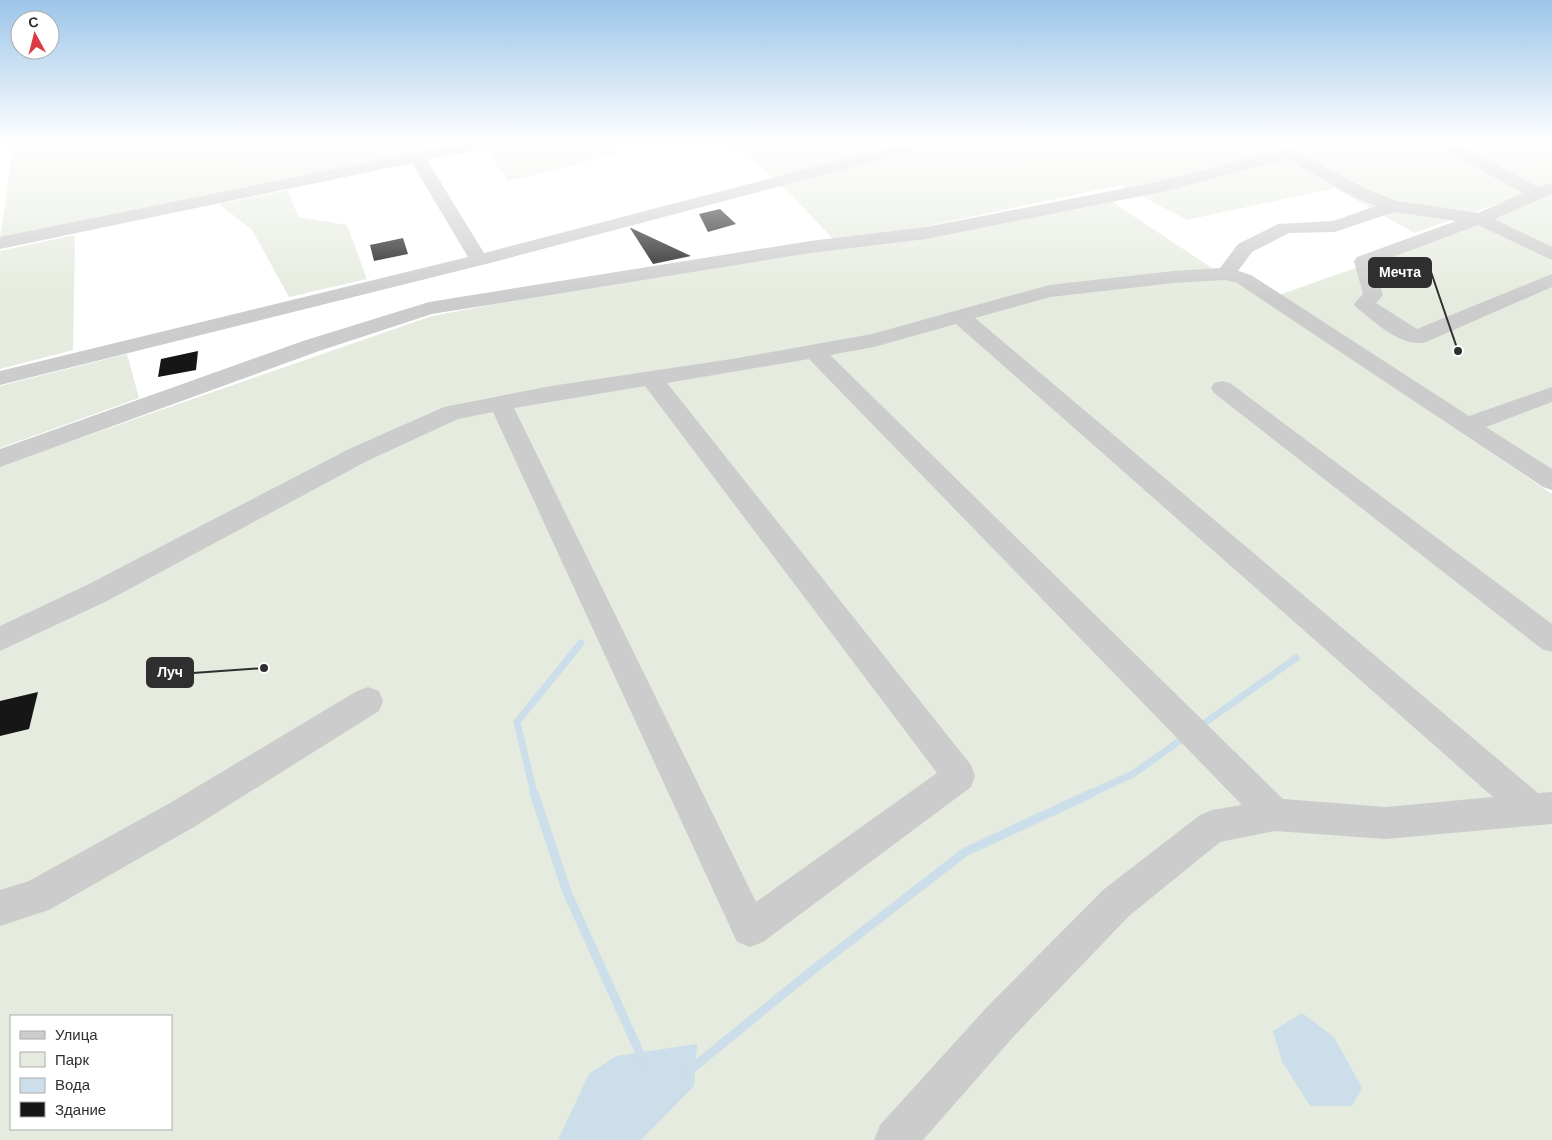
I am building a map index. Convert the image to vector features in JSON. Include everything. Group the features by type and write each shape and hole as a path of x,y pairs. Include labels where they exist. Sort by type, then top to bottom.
{"street":[{"path":"0,243 248,193"},
{"path":"439,193 479,260"},
{"path":"0,378 479,260 734,193"},
{"path":"0,458 311,346 429,308 810,247 926,234 1130,193"},
{"path":"1361,193 1393,206 1477,218 1552,254"},
{"path":"1539,193 1491,214 1364,261 1373,295 1364,304 1384,319 1418,337 1552,280"},
{"path":"1226,274 1245,248 1285,228 1334,226 1393,206"},
{"path":"0,639 97,593 358,455 452,412 874,340 1049,291 1174,277 1226,274 1244,279 1552,481"},
{"path":"960,316 1543,810"},
{"path":"814,351 1275,815"},
{"path":"500,403 750,929 959,776 651,378"},
{"path":"1222,388 1552,640"},
{"path":"1466,426 1552,394"},
{"path":"0,908 36,897 156,829 368,701"},
{"path":"895,1140 1001,1021 1116,903 1212,827 1275,815 1386,823 1543,810"}],"green space":[{"path":"6,193 219,193 0,238"},
{"path":"272,193 289,193 298,217 347,225 367,279 289,297 252,230 219,204"},
{"path":"789,193 1082,193 923,227 833,239"},
{"path":"1136,193 1311,193 1187,220"},
{"path":"1344,193 1527,193 1414,233"},
{"path":"1541,193 1552,193 1552,475 1279,295 1480,224 1546,196"},
{"path":"1111,201 1230,280 1246,287 1552,494 1552,1140 0,1140 0,466 432,316 549,294"},
{"path":"75,235 73,350 0,369 0,251"},
{"path":"127,354 139,398 0,448 0,386"}],"water":[{"path":"1302,1013 1334,1037 1362,1088 1352,1106 1310,1106 1282,1061 1273,1031"},
{"path":"697,1044 694,1086 641,1140 558,1140 589,1074 616,1056"}],"building":[{"path":"720,209 736,224 708,232 699,214"},
{"path":"631,228 691,256 653,264"},
{"path":"403,238 408,254 374,261 370,245"},
{"path":"198,351 196,370 158,377 161,359"},
{"path":"38,692 29,729 0,736 0,701"}],"waterway":[{"path":"534,794 517,722 581,643"},
{"path":"1199,727 1296,658"},
{"path":"1089,794 1133,774 1185,737"},
{"path":"534,793 567,892 643,1060"},
{"path":"690,1070 809,973 965,852 1092,793"}],"place":[{"name":"Мечта","path":"1458,351"},
{"name":"Луч","path":"264,668"}]}
